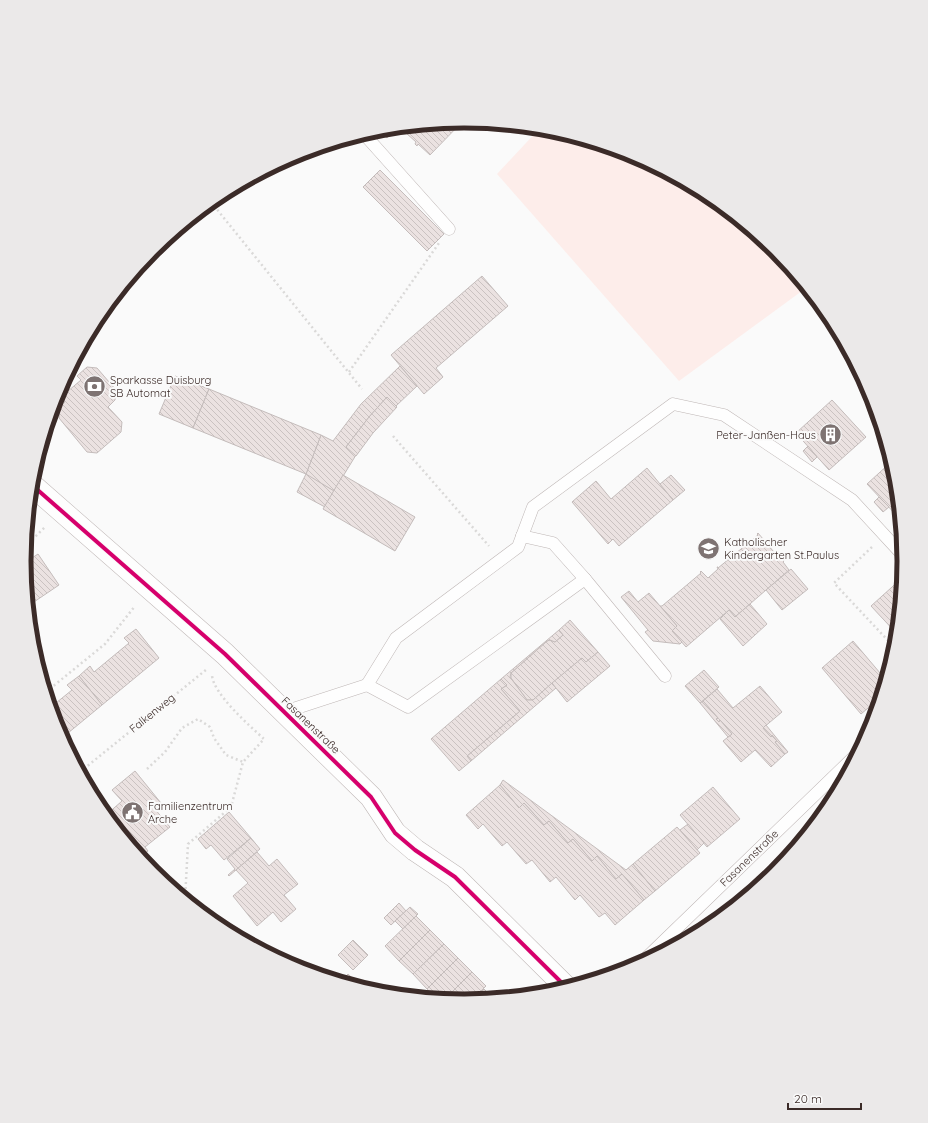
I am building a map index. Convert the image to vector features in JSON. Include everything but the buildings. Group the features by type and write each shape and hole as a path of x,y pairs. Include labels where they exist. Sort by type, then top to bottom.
{"street":[{"name":"Fasanenstraße","path":"37,490 149,588 218,659 284,712 371,796 395,833 414,850 455,877 562,983"}],"lane":[{"path":"369,139 449,229"},
{"path":"284,712 367,685 396,638 518,547 533,507 674,404 724,415 852,500 897,548"},
{"path":"522,536 553,543 665,676"},
{"path":"367,685 408,707 584,579"},
{"name":"Fasanenstraße","path":"653,951 847,763"}],"path":[{"path":"215,207 362,389"},
{"path":"349,372 449,229"},
{"path":"393,436 501,560"},
{"path":"884,535 834,582 890,642"},
{"path":"50,689 105,644 149,588"},
{"path":"186,893 188,844 231,807 243,762 264,739 231,707 212,681 218,659"},
{"path":"147,769 165,752 182,728 198,719 210,727 214,738 226,755 243,762"}],"shaded area":[{"path":"534,134 576,143 630,161 656,173 705,201 728,218 770,255 802,291 679,381 497,174"}],"cycle path":[{"path":"37,490 225,654 371,797 395,833 415,850 455,877 562,983"}],"place":[{"name":"Sparkasse Duisburg SB Automat","path":"94,386"},
{"name":"Peter-Janßen-Haus","path":"831,435"},
{"name":"Katholischer Kindergarten St.Paulus","path":"708,548"},
{"name":"Familienzentrum Arche","path":"133,812"}]}
